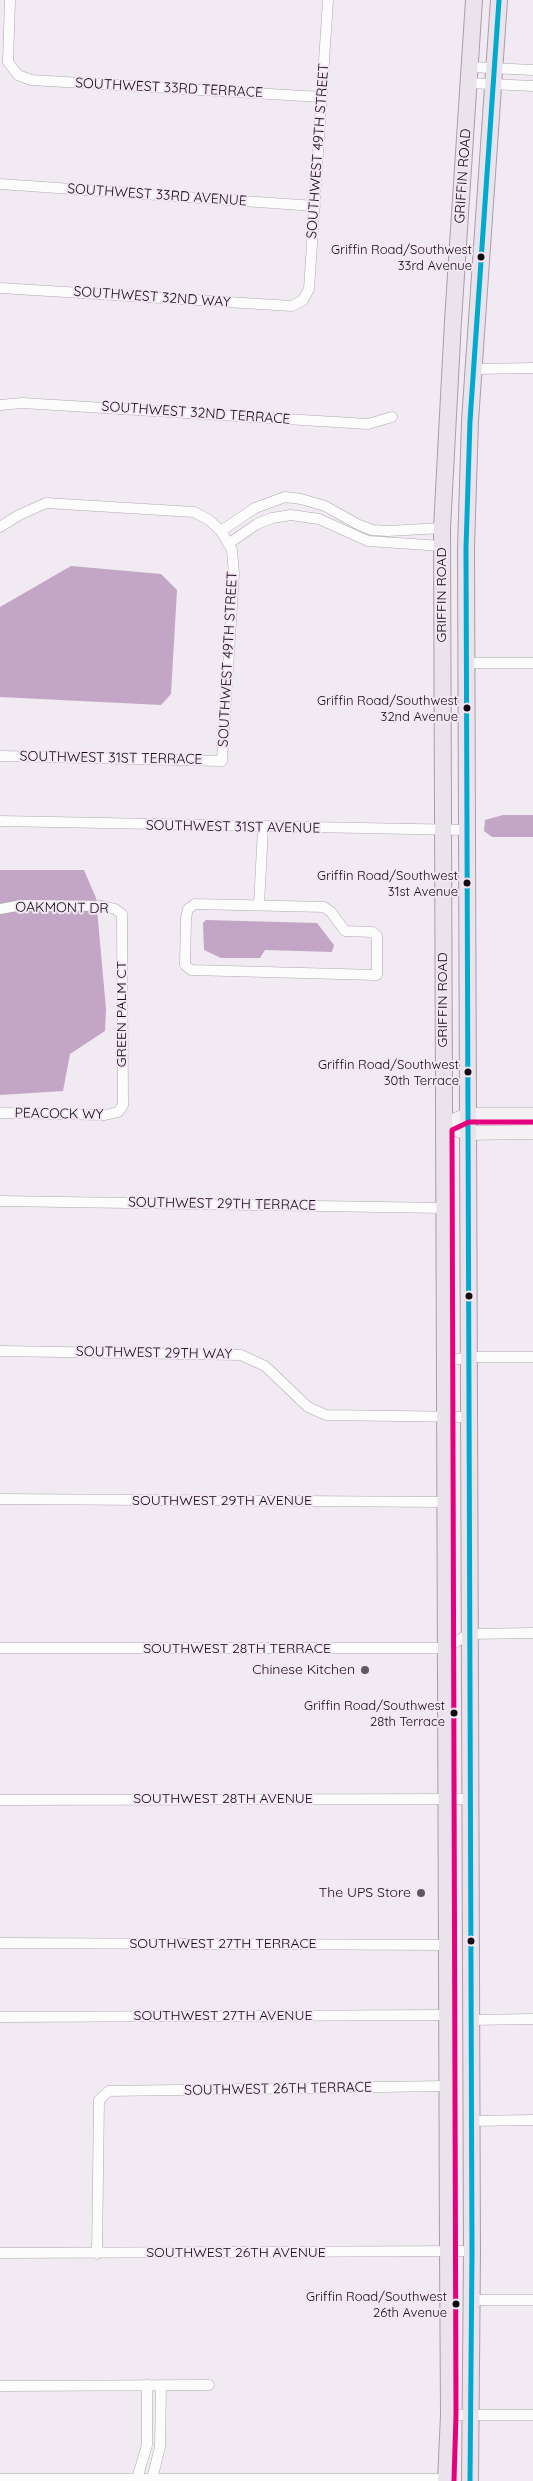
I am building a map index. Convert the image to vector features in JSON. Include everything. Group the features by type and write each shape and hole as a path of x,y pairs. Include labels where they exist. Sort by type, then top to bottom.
{"main road":[{"name":"GRIFFIN ROAD","path":"446,2480 449,2415 442,528 453,321 474,0"},
{"name":"GRIFFIN ROAD","path":"470,2481 472,2251 464,663 466,521 470,421 499,0"},
{"path":"453,321 460,353 464,361 474,369"},
{"path":"450,378 459,383 463,390 470,421"},
{"path":"442,605 450,644 464,663"},
{"path":"444,1124 467,1115 533,1115"},
{"path":"444,1124 467,1132 533,1132"},
{"path":"447,1979 471,2020"},
{"path":"447,2015 471,2056"}],"street":[{"name":"SOUTHWEST 33RD TERRACE","path":"10,0 8,62 18,75 31,80 321,97"},
{"name":"SOUTHWEST 49TH STREET","path":"303,300 309,289 328,0"},
{"path":"469,75 494,76 533,70"},
{"path":"469,75 494,76 533,86"},
{"name":"SOUTHWEST 33RD AVENUE","path":"0,184 315,206"},
{"name":"SOUTHWEST 32ND WAY","path":"0,288 292,306 303,300"},
{"path":"474,369 533,368"},
{"name":"SOUTHWEST 32ND TERRACE","path":"0,406 22,403 368,424 392,417"},
{"path":"0,527 19,515 46,503 194,512 209,520 221,531 255,508 285,497 301,499 325,506 372,530 442,528"},
{"path":"228,544 257,524 272,518 291,515 320,519 368,541 442,546"},
{"name":"SOUTHWEST 49TH STREET","path":"221,531 233,555 234,574 222,761"},
{"path":"464,663 533,663"},
{"name":"SOUTHWEST 31ST TERRACE","path":"0,756 222,761"},
{"name":"SOUTHWEST 31ST AVENUE","path":"0,821 262,828 465,830"},
{"path":"260,905 262,828"},
{"path":"195,904 260,905 324,907 331,912 346,931 372,932 377,936 377,975 191,970 185,965 188,908 195,904"},
{"name":"OAKMONT DR","path":"0,909 22,905 103,906 115,909 122,914"},
{"name":"GREEN PALM CT","path":"118,1112 123,1106 122,914"},
{"name":"PEACOCK WY","path":"0,1113 105,1115 118,1112"},
{"name":"SOUTHWEST 29TH TERRACE","path":"0,1200 444,1208"},
{"name":"SOUTHWEST 29TH WAY","path":"0,1351 241,1355 265,1366 308,1407 326,1414 468,1417"},
{"path":"444,1362 468,1357 533,1357"},
{"name":"SOUTHWEST 29TH AVENUE","path":"0,1499 445,1502"},
{"path":"446,1648 469,1634 533,1633"},
{"name":"SOUTHWEST 28TH TERRACE","path":"0,1648 446,1648"},
{"name":"SOUTHWEST 28TH AVENUE","path":"0,1800 470,1798"},
{"name":"SOUTHWEST 27TH TERRACE","path":"0,1943 447,1945"},
{"name":"SOUTHWEST 27TH AVENUE","path":"0,2017 447,2015"},
{"path":"471,2020 533,2019"},
{"name":"SOUTHWEST 26TH TERRACE","path":"97,2254 99,2100 109,2091 447,2086"},
{"path":"471,2121 533,2120"},
{"name":"SOUTHWEST 26TH AVENUE","path":"0,2253 472,2251"},
{"path":"472,2300 533,2300"},
{"path":"139,2480 147,2445 147,2385"},
{"path":"152,2479 160,2447 161,2385"},
{"path":"0,2386 209,2385"},
{"path":"449,2415 533,2415"},
{"path":"147,2420 160,2420"},
{"path":"0,2479 446,2480"}],"shaded area":[{"path":"71,566 161,574 177,590 171,694 161,705 0,697 0,607"},
{"path":"503,815 533,815 533,837 492,837 484,831 485,820"},
{"path":"0,870 84,870 96,898 106,1009 105,1031 70,1054 63,1091 0,1095"},
{"path":"206,920 317,923 334,945 332,952 265,950 260,958 221,958 204,950 203,923"}],"transit line":[{"path":"470,2481 472,2251 466,548 470,421 499,0"},
{"path":"454,2481 456,2415 452,1130 469,1122 533,1122"}],"place":[{"name":"Griffin Road/Southwest 33rd Avenue","path":"481,257"},
{"name":"Griffin Road/Southwest 32nd Avenue","path":"467,708"},
{"name":"Griffin Road/Southwest 31st Avenue","path":"467,883"},
{"name":"Griffin Road/Southwest 30th Terrace","path":"468,1072"},
{"name":"Chinese Kitchen","path":"365,1670"},
{"name":"Griffin Road/Southwest 28th Terrace","path":"454,1713"},
{"name":"The UPS Store","path":"421,1893"},
{"name":"Griffin Road/Southwest 26th Avenue","path":"456,2304"}]}
